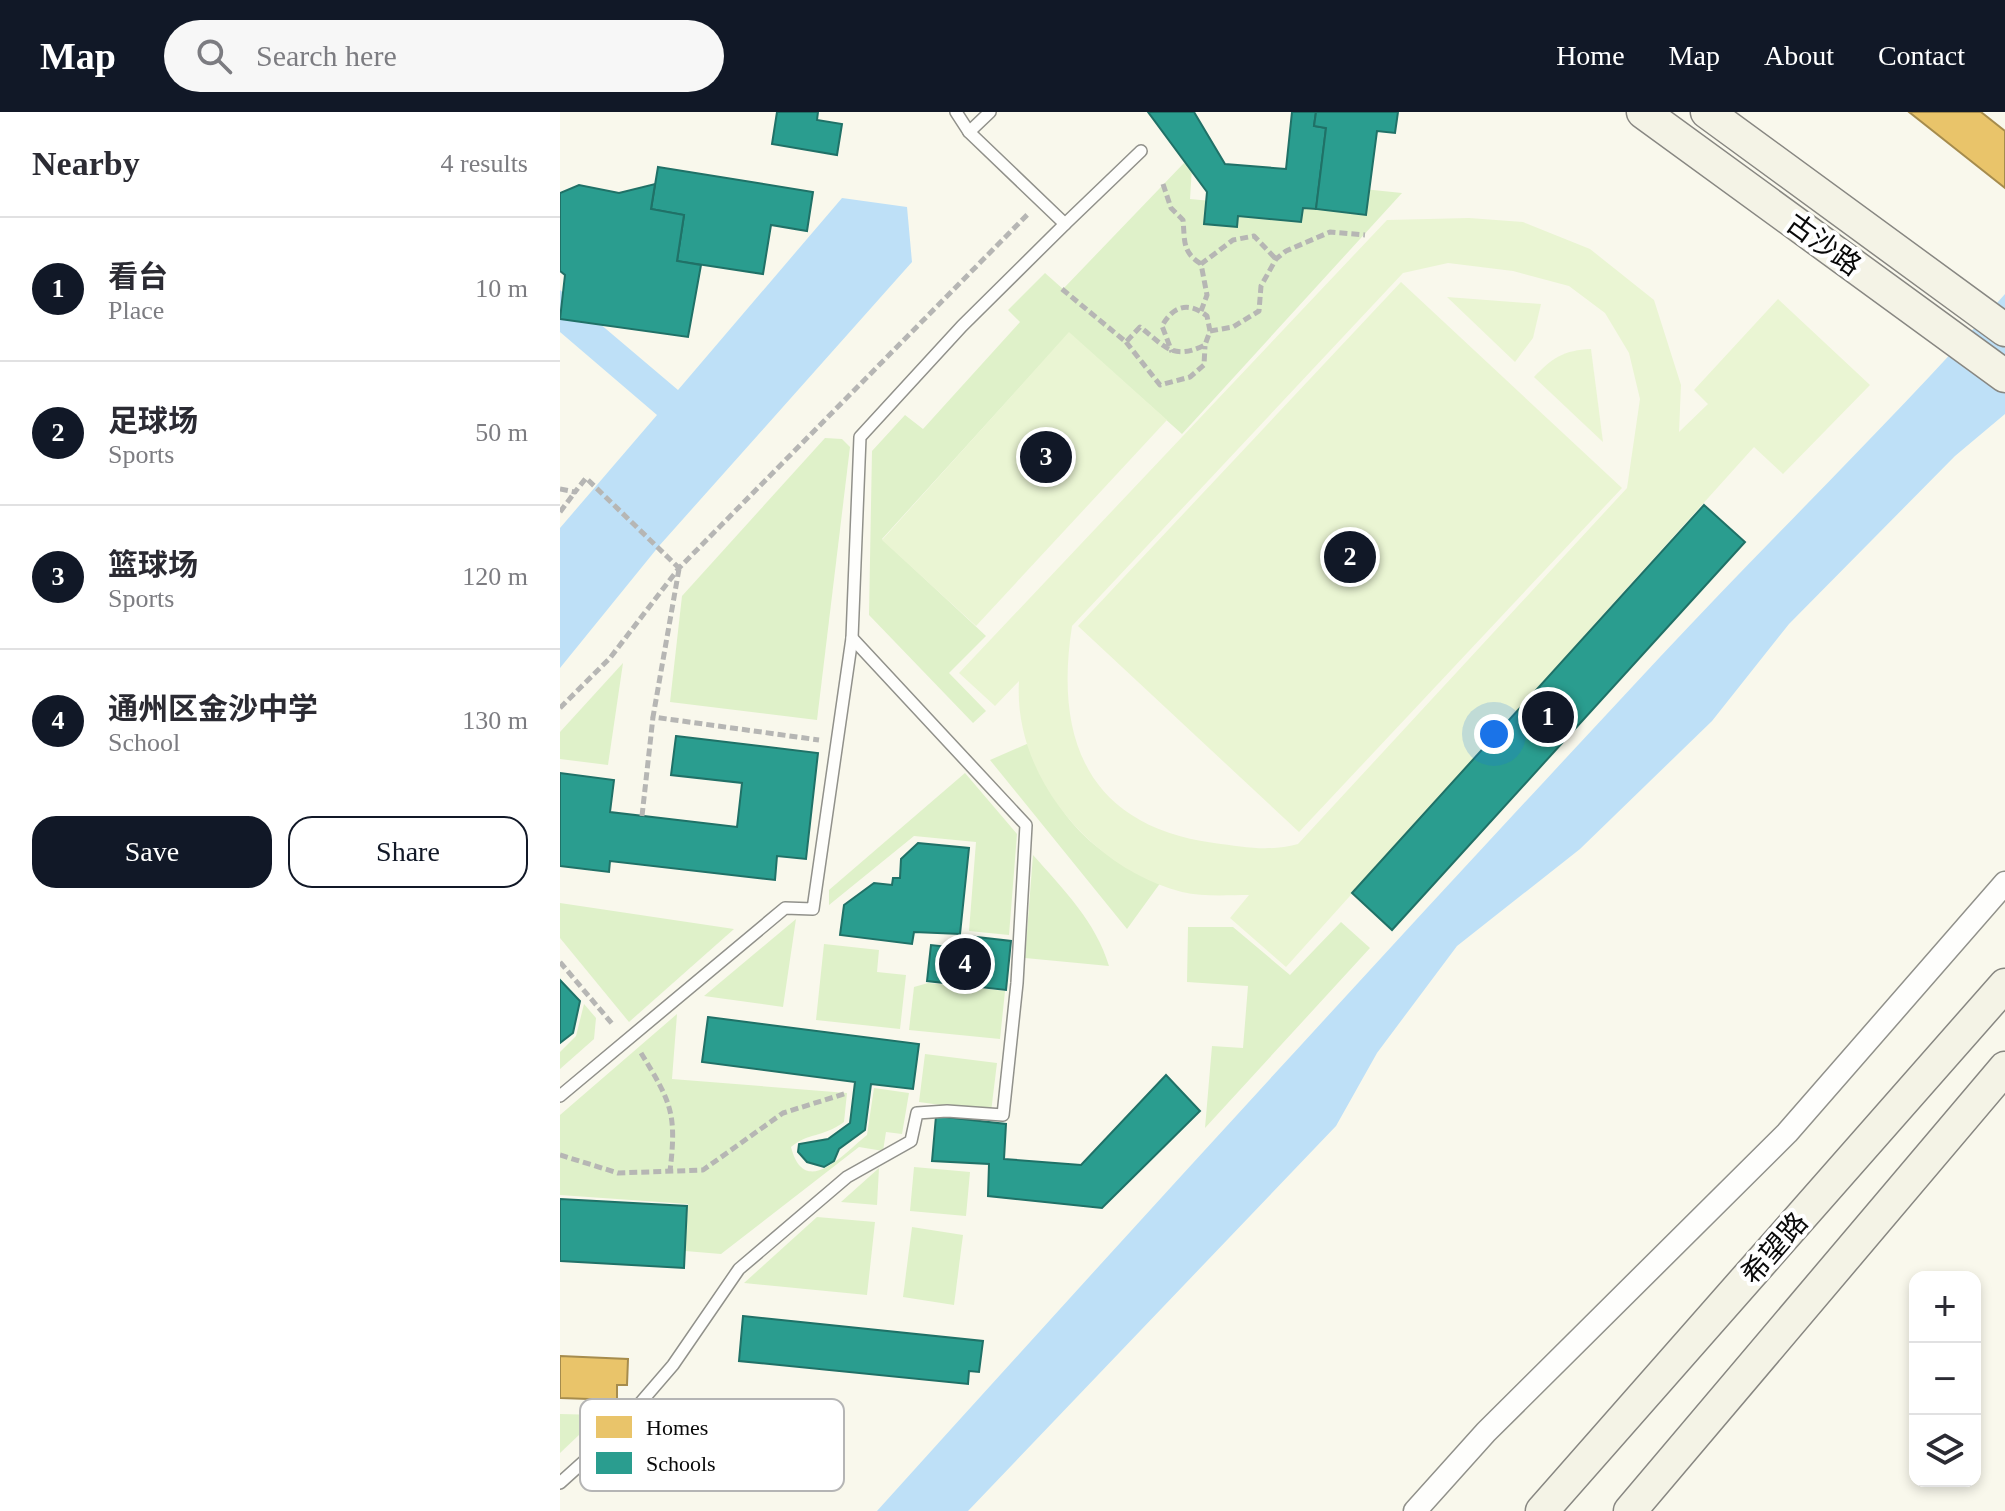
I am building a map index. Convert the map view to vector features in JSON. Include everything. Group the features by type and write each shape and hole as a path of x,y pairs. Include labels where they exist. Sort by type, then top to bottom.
{"main road":[{"name":"古沙路","path":"1643,112 2005,376"},
{"name":"古沙路","path":"1707,112 1952,288 2005,330"},
{"name":"希望路","path":"1542,1511 2005,985"},
{"path":"1630,1511 2005,1068"}],"street":[{"path":"1415,1511 1486,1432 1787,1133 2005,883"}],"lane":[{"path":"956,112 969,132 1065,224"},
{"path":"969,132 990,112"},
{"path":"560,1096 625,1038 785,908 813,909 852,638 860,437 962,326 1141,151"},
{"path":"644,1399 673,1365 739,1269 847,1177 911,1141 917,1113 947,1111 1003,1115 1017,983 1026,825 852,638"},
{"path":"560,1483 580,1465"}],"path":[{"path":"1163,184 1171,208 1183,220 1184,246 1188,256 1201,264 1207,295 1201,311"},
{"path":"560,708 610,658 679,568 950,289 1041,201"},
{"path":"1210,331 1233,327 1259,311 1261,286 1276,259 1318,235 1330,232 1365,235"},
{"path":"1201,264 1244,235 1254,236 1276,259"},
{"path":"1062,289 1126,342 1160,385 1190,377 1204,365 1205,345 1210,331 1207,316 1201,311 1182,306 1170,312 1162,326 1172,352"},
{"path":"1126,342 1140,327 1172,352 1188,353 1205,345"},
{"path":"560,512 586,478 679,568"},
{"path":"560,489 575,492"},
{"path":"642,816 653,717 679,568"},
{"path":"653,717 837,742"},
{"path":"560,962 625,1038"},
{"path":"638,1048 670,1104 675,1129 670,1171"},
{"path":"560,1155 618,1173 703,1170 783,1113 847,1093"}],"green space":[{"path":"1184,163 1192,167 1190,199 1265,206 1344,187 1402,193 1182,434 1069,333 882,539 986,636 949,673 986,711 973,723 869,615 872,451 905,415 923,429 1020,322 1008,310 1045,273 1063,289"},
{"path":"1469,218 1523,222 1590,249 1654,300 1681,385 1679,432 1708,404 1694,390 1778,299 1870,385 1783,474 1754,447 1286,967 1230,918 1249,895 1182,892 1149,880 1118,863 1089,840 1064,814 1044,783 1029,751 1021,716 1019,681 995,706 959,673 1387,220","holes":["1448,263 1513,271 1569,286 1605,313 1629,353 1640,399 1627,488 1298,844 1267,848 1214,843 1171,834 1137,818 1109,797 1089,771 1076,741 1069,706 1068,668 1072,626 1403,273"]},
{"path":"1401,282 1622,488 1299,832 1078,626"},
{"path":"1447,297 1541,304 1533,338 1515,362"},
{"path":"1069,332 1167,420 976,626 882,540"},
{"path":"1591,349 1603,442 1534,377 1559,356"},
{"path":"825,438 842,439 850,447 817,720 670,702 682,596"},
{"path":"623,663 608,765 560,759 560,732"},
{"path":"1029,743 1051,792 1078,829 1113,858 1161,882 1127,929 990,760"},
{"path":"965,773 1017,834 1009,935 969,931 976,842 914,836 829,905 829,890"},
{"path":"1033,855 1087,921 1109,966 1025,958"},
{"path":"560,903 734,929 629,1022 560,938"},
{"path":"796,919 783,1007 704,996"},
{"path":"1341,922 1370,948 1205,1128 1212,1046 1243,1048 1248,986 1187,982 1188,927 1233,927 1290,975"},
{"path":"824,944 879,950 877,972 906,975 900,1029 816,1020"},
{"path":"928,983 1005,991 1000,1039 909,1030 914,987"},
{"path":"584,1004 596,1018 594,1039 560,1069 560,1052 576,1036"},
{"path":"677,1014 672,1079 847,1093 844,1122 791,1147 797,1163 806,1170 816,1171 826,1167 867,1135 874,1088 909,1093 902,1134 886,1132 883,1151 859,1147 721,1254 685,1251 688,1204 560,1195 560,1115"},
{"path":"925,1054 997,1063 991,1112 919,1102"},
{"path":"914,1167 970,1172 966,1216 910,1211"},
{"path":"879,1168 877,1205 841,1202"},
{"path":"817,1217 875,1222 867,1295 744,1283"},
{"path":"912,1227 963,1235 954,1305 903,1297"},
{"path":"560,1414 580,1414 580,1434 560,1453"}],"water":[{"path":"842,198 907,207 912,262 659,546 560,668 560,528 657,415 560,332 560,290 678,390"},
{"path":"2005,294 2005,414 1955,456 1789,624 1712,721 1580,849 1457,946 1377,1053 1336,1126 968,1511 877,1511 1561,763"}],"building: Homes":[{"path":"1909,112 1981,112 2005,131 2005,188"},
{"path":"560,1356 628,1359 627,1385 617,1385 617,1399 560,1398"}],"building: Schools":[{"path":"777,112 818,112 817,120 842,124 837,155 772,144"},
{"path":"1148,112 1194,112 1225,164 1286,169 1292,112 1316,112 1314,126 1326,128 1316,209 1303,208 1301,222 1238,216 1237,227 1204,224 1207,192"},
{"path":"1316,112 1398,112 1395,133 1377,131 1366,215 1316,209 1326,128 1314,126"},
{"path":"658,167 813,192 807,231 771,225 763,274 677,261 684,215 651,209"},
{"path":"655,184 651,209 684,215 677,261 701,265 688,337 560,319 565,275 560,271 560,193 579,185 619,193"},
{"path":"1704,505 1745,542 1392,930 1352,893"},
{"path":"676,736 818,753 806,859 777,856 775,880 610,861 609,872 560,866 560,773 614,780 610,812 737,827 742,783 671,775"},
{"path":"918,843 969,848 960,934 914,932 912,944 840,935 844,905 874,883 892,885 893,878 900,878 901,859"},
{"path":"968,936 1011,941 1006,990 927,981 931,945 967,949"},
{"path":"560,980 580,1001 573,1033 560,1043"},
{"path":"708,1017 919,1044 913,1089 871,1084 865,1130 839,1149 834,1161 824,1167 807,1162 798,1152 799,1144 828,1139 850,1123 855,1082 702,1062"},
{"path":"1166,1075 1200,1111 1102,1208 988,1196 989,1164 932,1161 936,1116 1006,1124 1004,1159 1081,1165"},
{"path":"560,1199 687,1206 684,1268 560,1261"},
{"path":"743,1316 983,1341 979,1372 969,1371 968,1384 739,1361"}],"place":[{"name":"篮球场","path":"1046,457"},
{"name":"足球场","path":"1350,557"},
{"name":"看台","path":"1548,717"},
{"name":"通州区金沙中学","path":"965,964"}]}
